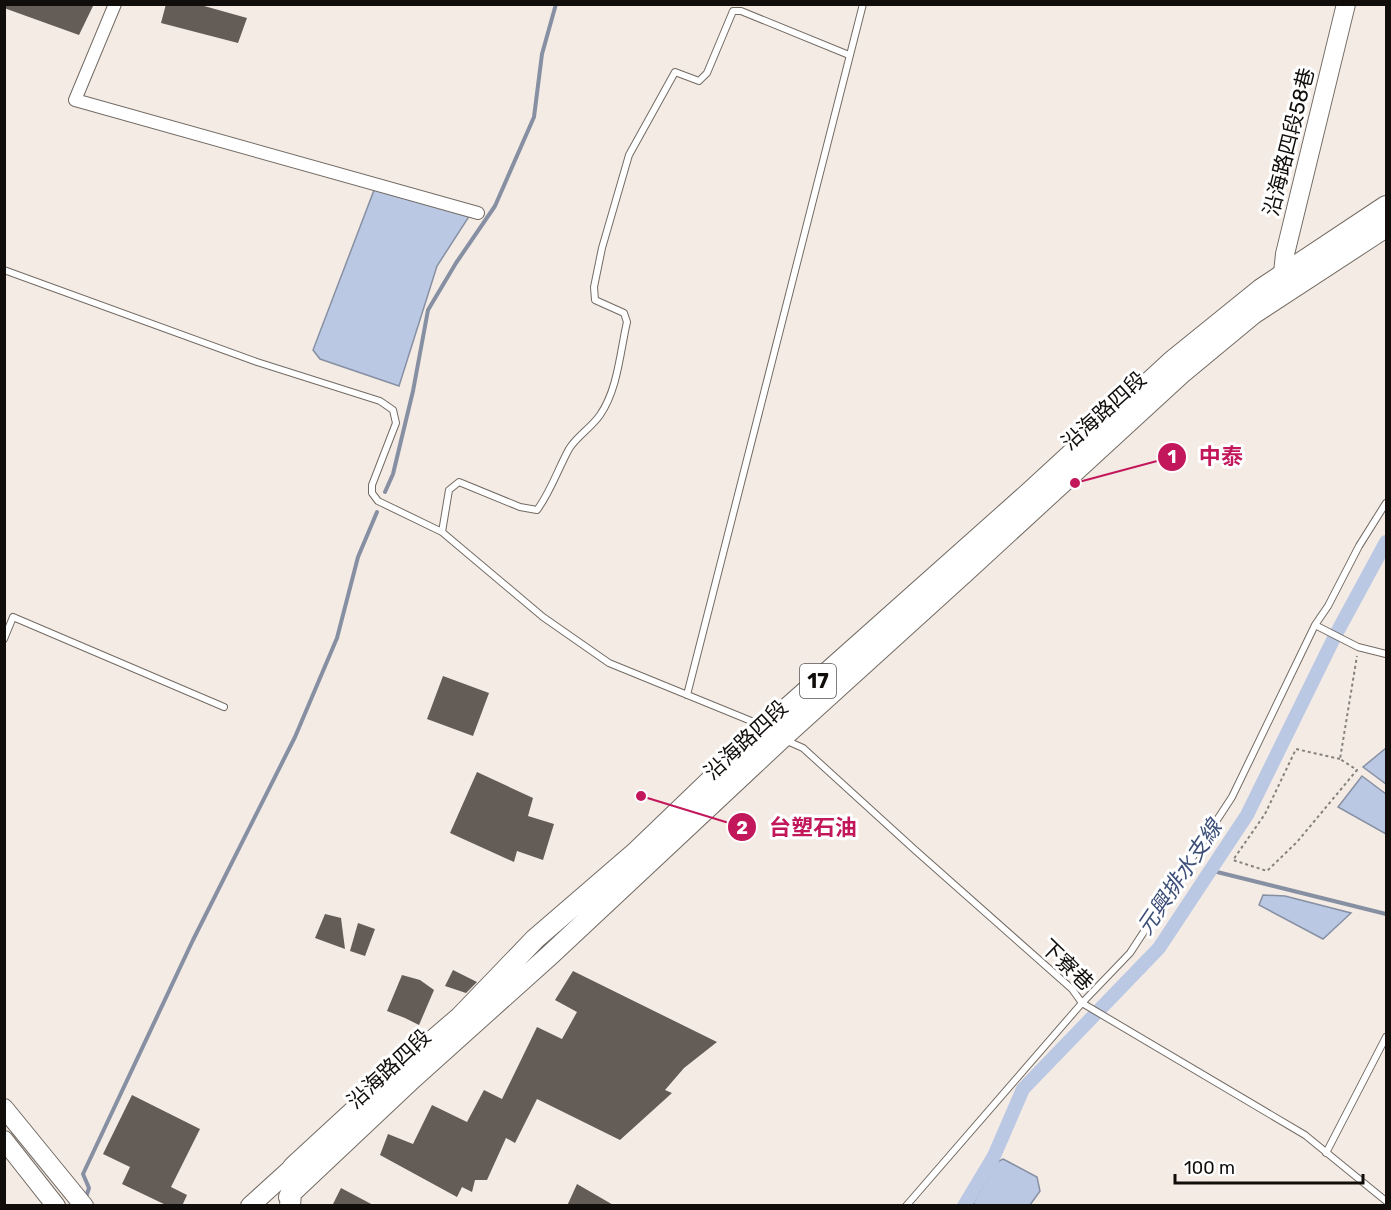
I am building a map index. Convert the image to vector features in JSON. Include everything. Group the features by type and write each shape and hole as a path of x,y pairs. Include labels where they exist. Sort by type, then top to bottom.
{"main road":[{"name":"沿海路四段","path":"293,1167 396,1072 460,1017 536,939 773,733 965,572 1063,471 1253,315 1286,281 1386,206"},
{"name":"沿海路四段","path":"1286,281 1386,227"},
{"name":"沿海路四段","path":"289,1201 412,1078 550,955 773,733"},
{"path":"289,1201 293,1167"}],"street":[{"path":"115,4 75,100 478,213"},
{"name":"沿海路四段58巷","path":"1286,281 1285,254 1346,4"},
{"path":"4,1108 84,1206"},
{"path":"4,1140 56,1206"},
{"name":"沿海路四段","path":"250,1206 293,1167"},
{"name":"沿海路四段","path":"277,1206 289,1201"}],"lane":[{"path":"687,695 863,4"},
{"path":"441,532 449,490 459,482 520,507 537,510 544,501 574,441 600,416 611,392 627,322 624,313 595,300 594,287 602,248 629,155 675,72 699,81 707,73 733,11 741,10 849,55"},
{"name":"下寮巷","path":"4,270 257,362 380,401 393,410 396,423 372,485 372,493 378,501 441,532 543,617 609,663 687,695 803,748 1072,989 1082,1003 1305,1135 1386,1203"},
{"path":"906,1206 1082,1003 1130,953 1232,797 1315,625 1386,503"},
{"path":"4,639 13,617 224,706"},
{"path":"1315,625 1358,647 1386,654"},
{"path":"1326,1153 1386,1037"}],"path":[{"path":"1340,759 1358,647"},
{"path":"1296,749 1340,759 1357,770 1297,842 1267,871 1233,860 1265,814 1296,749"}],"water":[{"path":"376,185 470,215 437,266 399,386 320,359 313,350"},
{"path":"1386,748 1386,784 1363,767"},
{"path":"1362,776 1386,794 1386,834 1338,807"},
{"path":"1263,895 1285,896 1351,913 1323,939 1259,905"},
{"path":"1003,1159 1037,1177 1040,1191 1030,1205 977,1206 973,1203 997,1162"}],"building":[{"path":"4,4 94,4 79,35 4,8"},
{"path":"166,4 197,4 247,18 238,43 161,23"},
{"path":"443,676 489,693 473,736 427,719"},
{"path":"477,772 533,798 528,816 554,824 543,860 517,851 514,862 450,833"},
{"path":"325,914 341,918 345,949 315,938"},
{"path":"358,923 375,929 365,956 350,951"},
{"path":"453,970 477,982 466,993 445,986"},
{"path":"573,971 717,1042 684,1068 665,1090 672,1093 620,1140 537,1099 515,1143 506,1138 487,1180 475,1180 472,1192 462,1187 457,1197 380,1155 388,1134 413,1144 432,1105 467,1122 484,1090 502,1099 537,1027 562,1039 577,1012 555,1000"},
{"path":"402,975 420,980 434,990 419,1025 387,1011"},
{"path":"132,1095 200,1129 171,1187 187,1195 182,1206 168,1206 122,1184 130,1167 103,1154"},
{"path":"577,1184 615,1206 567,1206"},
{"path":"341,1188 375,1206 332,1206"}],"waterway":[{"path":"385,492 393,474 413,391 428,310 456,263 495,206 534,117 542,54 556,4"},
{"path":"86,1197 89,1188 83,1174 193,940 295,737 337,638 358,557 377,512"},
{"name":"元興排水支線","path":"964,1206 994,1156 1023,1089 1159,948 1247,815 1335,636 1386,542"},
{"path":"1209,870 1386,914"}],"place":[{"name":"中泰","path":"1075,483"},
{"name":"台塑石油","path":"641,796"}]}
